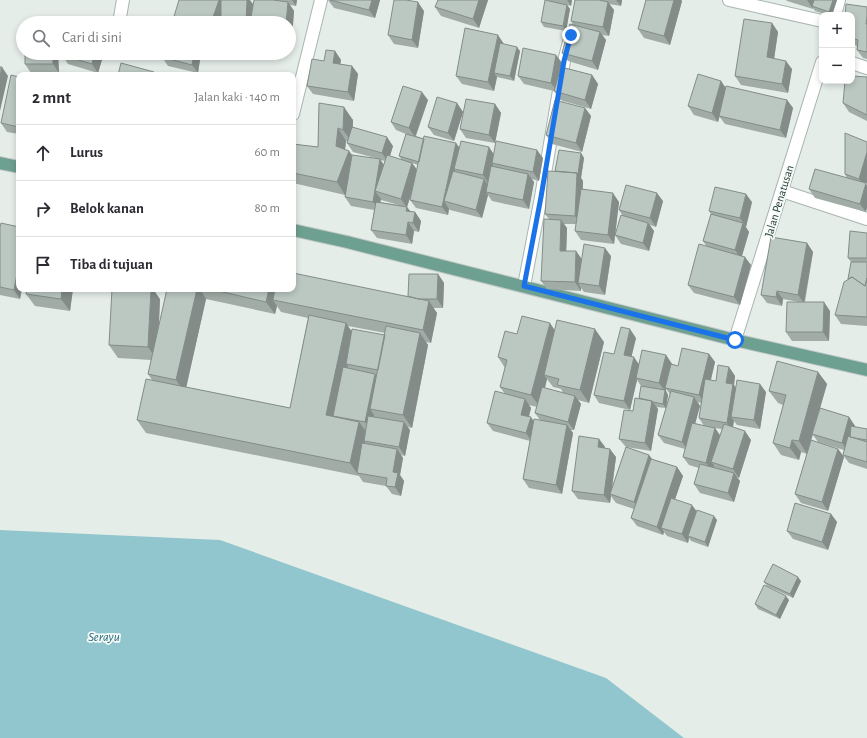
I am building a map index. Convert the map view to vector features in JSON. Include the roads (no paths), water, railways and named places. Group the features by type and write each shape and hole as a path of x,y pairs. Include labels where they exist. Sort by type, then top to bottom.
{"main road":[{"path":"0,163 16,166"},
{"path":"296,231 524,286 735,340 867,370"}],"street":[{"path":"120,16 123,0"},
{"path":"296,101 320,0"},
{"path":"729,0 819,20"},
{"path":"836,12 839,0"},
{"path":"524,286 564,61 572,28"},
{"path":"855,64 867,68"},
{"name":"Jalan Penatusan","path":"735,340 819,72"},
{"path":"782,191 867,219"}],"water":[{"name":"Serayu","path":"0,530 220,540 606,678 684,738 0,738"}]}
